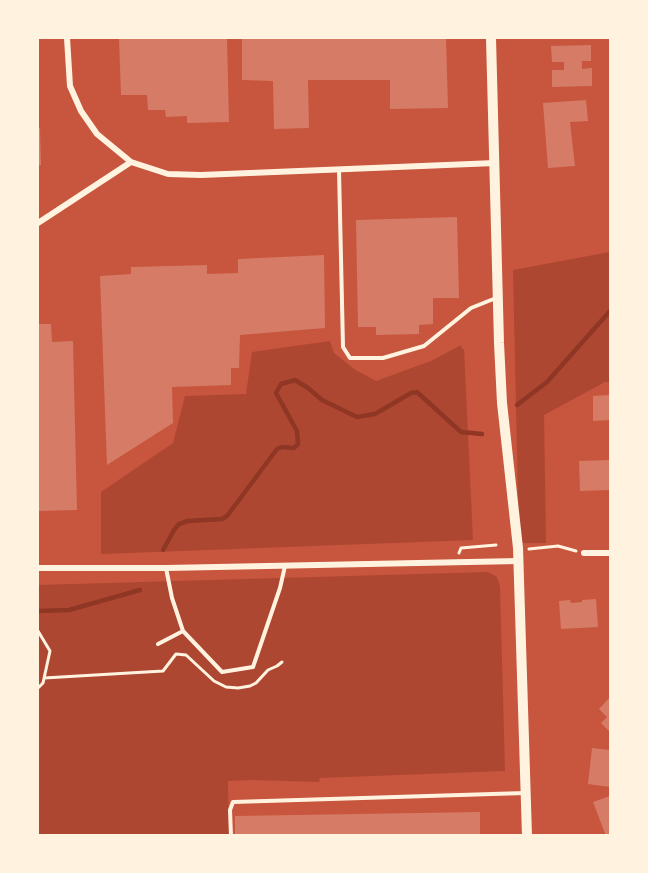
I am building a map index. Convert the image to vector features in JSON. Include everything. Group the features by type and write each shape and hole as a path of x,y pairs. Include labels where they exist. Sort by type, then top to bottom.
{"street":[{"path":"67,38 70,86 81,111 97,134 131,162 168,174 495,163"},
{"path":"491,38 497,297 502,403 519,561 527,836"},
{"path":"38,223 131,162"},
{"path":"584,553 610,553"},
{"path":"38,568 166,568 519,561"}],"lane":[{"path":"339,170 343,347 350,358 383,358 424,346 471,308 497,297"},
{"path":"166,568 172,598 183,631 222,672 254,667 285,566"},
{"path":"158,644 183,631"},
{"path":"231,836 230,810 233,802 525,793"}],"path":[{"path":"453,562 461,548 496,545"},
{"path":"527,549 558,546 584,553"},
{"path":"38,631 50,651 43,683 38,688"},
{"path":"44,678 164,671 176,654 186,655 214,681 226,687 238,687 256,683 268,670 282,662"}],"shaded area":[{"path":"610,252 610,382 605,382 544,415 546,543 519,543 513,270"},
{"path":"330,341 334,353 354,369 376,381 431,361 461,345 464,349 473,540 101,554 101,492 173,443 185,396 246,394 252,352"},
{"path":"488,572 497,577 500,586 505,771 320,778 319,782 228,781 229,835 38,835 38,585"}],"building":[{"path":"119,38 227,38 229,122 187,123 187,116 166,117 165,110 148,110 147,95 121,95"},
{"path":"242,38 446,38 448,108 390,109 390,80 308,80 309,128 274,129 273,81 242,80"},
{"path":"591,45 591,61 582,61 582,69 592,68 592,86 552,87 552,70 564,70 564,62 552,62 551,46"},
{"path":"586,100 588,121 570,122 575,166 548,168 543,103"},
{"path":"38,128 40,128 41,165 38,165"},
{"path":"457,217 459,298 433,298 433,324 419,325 419,334 376,335 376,327 358,327 356,220"},
{"path":"324,255 325,328 240,335 239,368 231,368 231,385 172,387 173,423 107,465 100,276 131,274 131,267 207,265 207,274 238,273 238,259"},
{"path":"38,324 51,324 52,342 73,341 77,510 38,511"},
{"path":"610,395 610,420 593,421 593,396"},
{"path":"610,460 610,490 580,491 579,461"},
{"path":"596,599 598,627 561,629 559,601 570,600 571,603"},
{"path":"610,697 610,732 601,723 607,717 599,709"},
{"path":"592,748 610,750 610,787 588,784"},
{"path":"610,796 610,836 606,836 593,802"},
{"path":"480,812 480,836 235,836 235,816"}],"waterway":[{"path":"517,405 547,382 610,311"},
{"path":"163,550 179,524 188,521 222,519 227,516 277,449 294,448 298,444 297,431 276,393 281,384 295,380 322,400 357,417 375,414 411,393 417,392 461,432 482,434"},
{"path":"38,611 69,610 140,590"}]}
